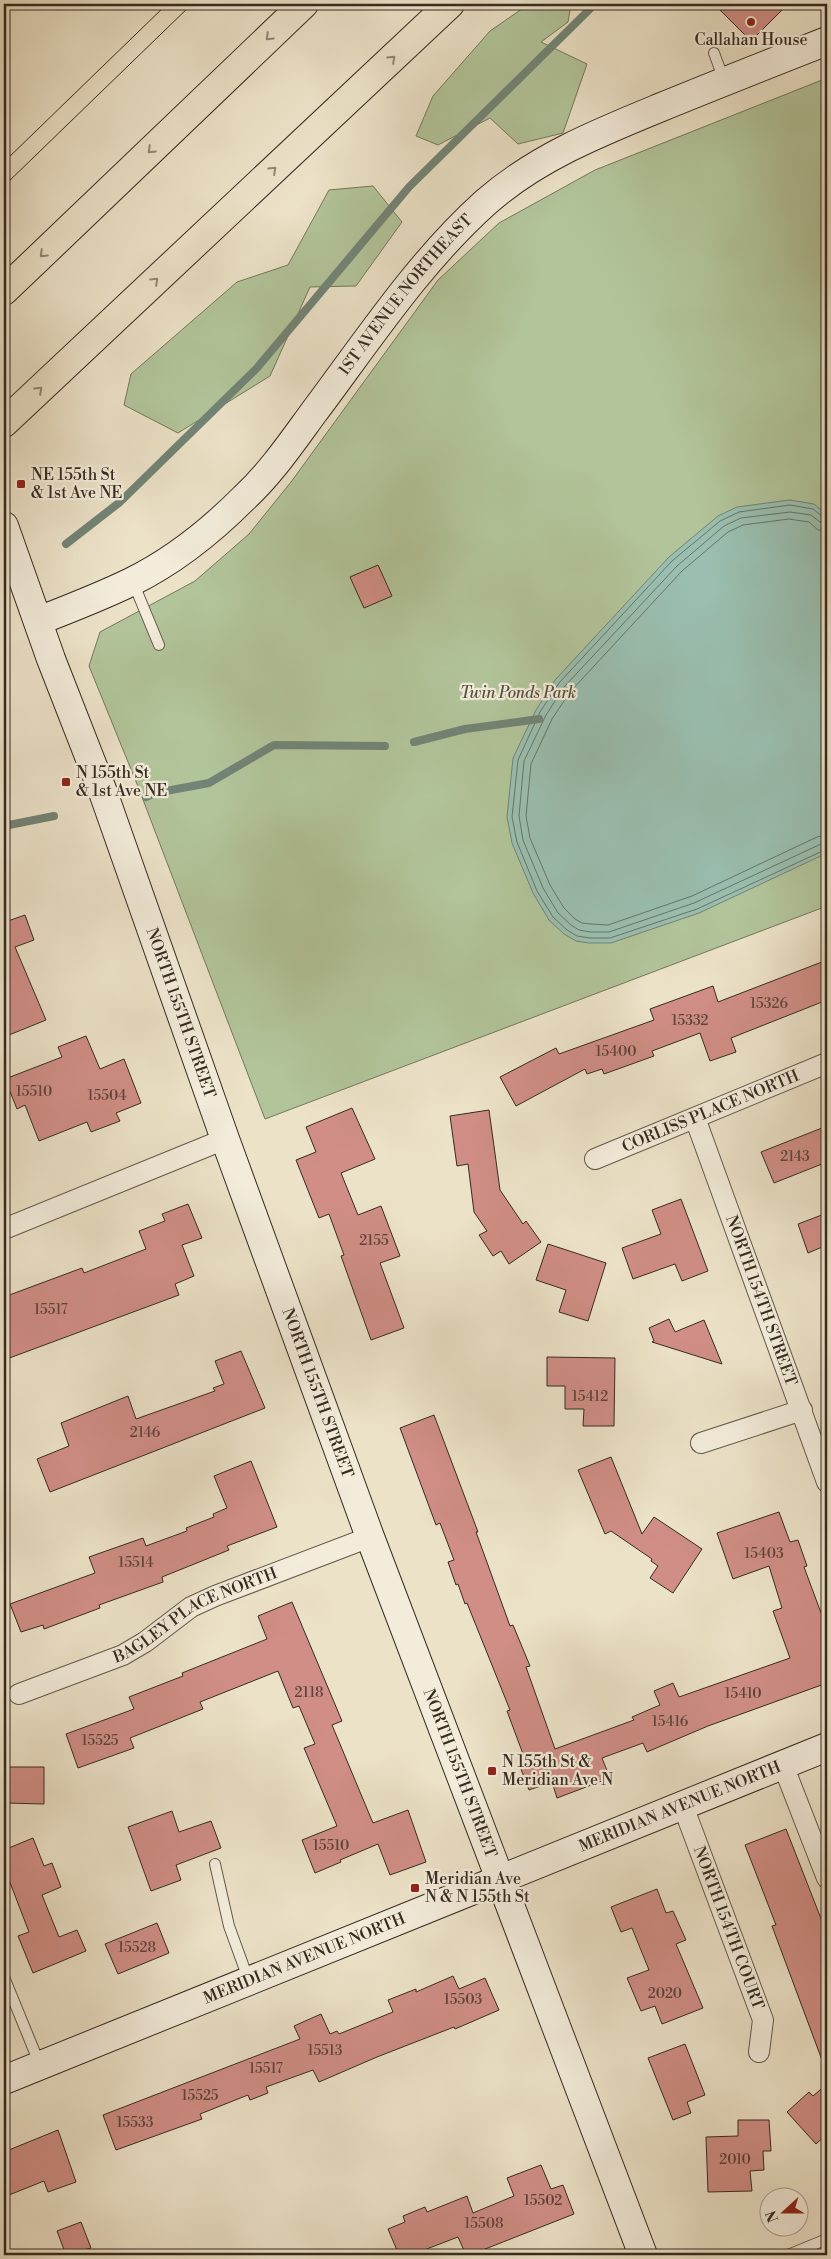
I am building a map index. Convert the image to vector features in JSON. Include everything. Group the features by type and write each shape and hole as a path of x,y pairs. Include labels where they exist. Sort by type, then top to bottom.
{"highway":[{"path":"4,291 304,4"},
{"path":"4,424 450,4"}],"street":[{"name":"1ST AVENUE NORTHEAST","path":"38,621 87,602 133,581 182,550 213,526 250,492 274,466 424,266 455,231 488,200 516,178 558,153 606,130 827,41"},
{"name":"NORTH 155TH STREET","path":"4,526 103,792 225,1139 370,1537 643,2255"},
{"name":"CORLISS PLACE NORTH","path":"595,1159 827,1064"},
{"name":"NORTH 154TH STREET","path":"695,1118 827,1482"},
{"path":"4,1229 225,1139"},
{"path":"701,1443 802,1410"},
{"name":"BAGLEY PLACE NORTH","path":"19,1694 123,1655 145,1642 191,1608 215,1596 370,1537"},
{"name":"MERIDIAN AVENUE NORTH","path":"4,2080 827,1747"},
{"path":"783,1765 827,1878"},
{"name":"NORTH 154TH COURT","path":"683,1806 763,2020 759,2052"}],"lane":[{"path":"714,54 725,81"},
{"path":"133,581 159,645"},
{"path":"215,1864 229,1926 250,1982"},
{"path":"4,1977 40,2066"},
{"path":"788,2255 827,2239"}],"green space":[{"path":"529,4 571,4 568,22 541,42 587,64 563,133 518,144 490,118 438,145 416,136 433,96 490,31"},
{"name":"Twin Ponds Park","path":"827,78 827,906 265,1119 137,784 89,666 100,632 195,581 249,534 291,482 438,280 499,223 595,170"},
{"path":"373,186 402,222 356,286 310,287 270,376 178,433 124,405 131,374 237,282 288,265 329,190"}],"water":[{"path":"790,500 814,504 827,515 827,853 699,913 611,943 576,941 564,934 549,920 533,893 512,843 507,817 513,758 536,710 555,680 669,557 718,516 737,507"}],"building":[{"name":"Callahan House","path":"714,4 788,4 751,41"},
{"path":"378,565 392,596 364,608 350,577"},
{"path":"25,915 34,940 15,947 46,1020 4,1037 4,920 5,922"},
{"path":"827,960 827,1000 731,1038 736,1052 710,1061 700,1033 652,1051 654,1056 604,1074 602,1069 587,1074 585,1069 516,1106 500,1077 556,1048 559,1054 654,1020 650,1009 713,986 718,1002"},
{"path":"86,1036 100,1069 124,1059 141,1103 116,1113 120,1121 91,1132 87,1122 39,1141 25,1105 17,1109 5,1079 62,1057 58,1047"},
{"path":"352,1108 375,1159 341,1173 358,1215 381,1206 400,1256 380,1263 404,1328 371,1340 341,1256 344,1255 329,1214 319,1218 296,1160 316,1152 306,1127"},
{"path":"489,1110 500,1190 523,1224 526,1221 541,1242 509,1264 501,1251 493,1256 479,1235 487,1231 474,1212 468,1164 457,1166 450,1116"},
{"path":"827,1126 827,1162 774,1183 761,1152"},
{"path":"681,1199 708,1271 682,1281 675,1264 633,1279 622,1248 661,1234 652,1210"},
{"path":"188,1204 202,1238 182,1245 194,1276 175,1284 179,1295 4,1360 4,1297 82,1268 84,1273 146,1249 139,1231 165,1221 162,1214"},
{"path":"827,1213 827,1245 808,1253 798,1224"},
{"path":"548,1244 606,1263 588,1321 559,1312 566,1290 536,1280"},
{"path":"669,1319 675,1332 704,1320 722,1364 652,1342 654,1341 649,1328"},
{"path":"241,1351 265,1408 50,1492 37,1459 69,1446 61,1423 128,1396 136,1419 215,1391 213,1388 224,1384 215,1361"},
{"path":"547,1357 615,1358 614,1426 583,1426 584,1409 565,1409 565,1386 547,1386"},
{"path":"434,1415 478,1532 476,1532 510,1626 513,1625 530,1666 526,1667 555,1749 634,1720 632,1717 660,1705 654,1691 673,1683 679,1697 790,1658 773,1611 782,1608 769,1566 733,1579 717,1533 779,1512 790,1542 798,1540 807,1566 804,1567 827,1629 827,1683 708,1726 647,1752 643,1743 602,1758 610,1778 557,1798 552,1782 529,1790 519,1764 526,1762 507,1711 510,1710 467,1603 465,1604 458,1584 456,1585 448,1562 454,1560 440,1523 436,1525 400,1428"},
{"path":"611,1457 642,1534 654,1517 702,1549 673,1593 650,1578 658,1566 651,1561 652,1559 611,1531 605,1534 578,1470"},
{"path":"251,1461 277,1527 227,1546 229,1550 162,1577 163,1582 99,1605 100,1608 44,1629 43,1625 21,1632 10,1604 95,1573 89,1557 143,1538 146,1546 187,1531 186,1528 214,1517 213,1514 227,1508 214,1476"},
{"path":"292,1602 342,1721 332,1725 373,1823 408,1810 426,1862 390,1875 378,1844 315,1873 302,1840 337,1826 304,1748 315,1744 299,1706 293,1708 278,1671 200,1702 203,1709 130,1738 134,1748 78,1768 66,1734 134,1709 129,1697 183,1676 182,1673 267,1639 258,1616"},
{"path":"4,1767 44,1767 44,1804 4,1803"},
{"path":"172,1811 179,1832 211,1821 221,1848 176,1865 181,1880 151,1891 128,1827"},
{"path":"786,1829 827,1934 827,2068 825,2068 772,1926 776,1925 745,1845"},
{"path":"33,1838 44,1866 52,1863 61,1887 42,1895 59,1937 77,1930 86,1951 33,1973 18,1936 29,1932 4,1867 4,1850"},
{"path":"657,1889 666,1913 673,1911 686,1940 676,1944 703,2008 662,2024 655,2006 641,2011 627,1978 649,1970 632,1928 621,1932 611,1907"},
{"path":"157,1923 169,1953 118,1974 105,1944"},
{"path":"453,1976 459,1989 485,1978 499,2010 455,2029 454,2027 377,2057 319,2082 313,2070 266,2087 268,2093 250,2100 248,2095 200,2114 202,2119 116,2150 103,2115 300,2039 294,2026 321,2014 330,2034 337,2031 339,2034 393,2012 388,2000 416,1989 416,1992"},
{"path":"685,2044 705,2095 687,2102 691,2113 673,2120 648,2058"},
{"path":"827,2084 827,2134 816,2144 787,2112 809,2092 813,2096"},
{"path":"738,2120 769,2120 771,2151 763,2151 764,2170 750,2171 752,2191 708,2192 706,2137 738,2136"},
{"path":"58,2130 76,2182 48,2192 44,2181 4,2197 4,2152"},
{"path":"541,2165 551,2189 563,2185 574,2214 470,2255 466,2255 458,2237 411,2255 399,2255 388,2229 405,2222 403,2216 425,2207 427,2212 467,2196 473,2213 514,2196 507,2178"},
{"path":"81,2222 91,2248 66,2255 57,2231"}],"waterway":[{"path":"66,544 120,502 257,368 409,187 595,4"},
{"path":"414,742 465,729 539,719"},
{"path":"146,797 155,793 209,783 274,745 385,746"},
{"path":"4,826 54,816"}],"tram line":[{"path":"4,162 167,4"},
{"path":"4,186 192,4"}],"place":[{"name":"Callahan House","path":"751,22"},
{"name":"NE 155th St & 1st Ave NE","path":"21,484"},
{"name":"N 155th St & 1st Ave NE","path":"66,782"},
{"name":"N 155th St & Meridian Ave N","path":"492,1771"},
{"name":"Meridian Ave N & N 155th St","path":"415,1888"}]}
